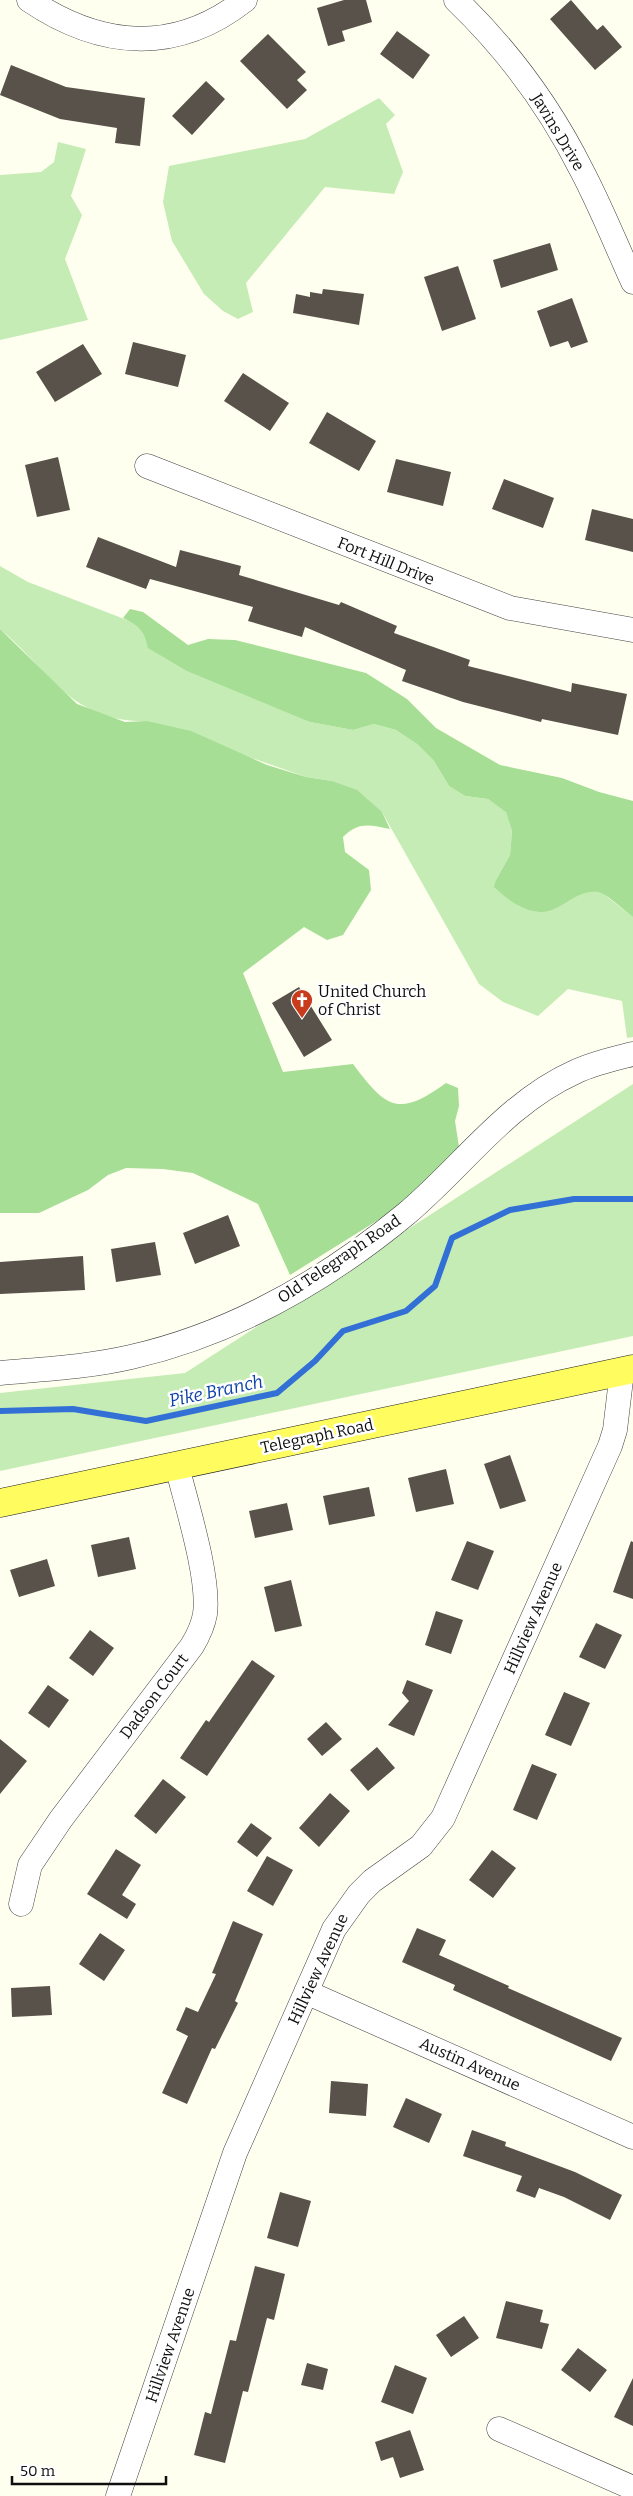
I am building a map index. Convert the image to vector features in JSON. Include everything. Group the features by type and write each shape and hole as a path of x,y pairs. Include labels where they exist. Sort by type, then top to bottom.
{"main road":[{"name":"Telegraph Road","path":"0,1503 627,1370"}],"street":[{"path":"29,0 55,18 99,34 146,39 194,28 211,22 245,0"},
{"name":"Javins Drive","path":"456,0 502,49 561,131 583,172 633,282"},
{"name":"Fort Hill Drive","path":"147,466 510,608 633,630"},
{"name":"Old Telegraph Road","path":"0,1373 82,1366 129,1358 173,1346 246,1318 325,1272 407,1213 488,1133 529,1098 576,1071 633,1054"},
{"name":"Hillview Avenue","path":"118,2496 235,2154 334,1929 359,1894 372,1881 421,1846 443,1818 610,1446 627,1370"},
{"name":"Dadson Court","path":"21,1904 26,1877 35,1857 61,1819 192,1646 200,1630 205,1605 204,1582 177,1466"},
{"name":"Austin Avenue","path":"306,1992 633,2136"},
{"path":"499,2429 633,2488"}],"green space":[{"path":"379,98 395,115 386,124 403,172 394,194 325,187 246,283 253,312 238,319 223,311 204,294 172,241 163,202 169,166 305,139"},
{"path":"58,142 86,149 71,196 82,215 65,259 88,320 0,340 0,175 41,172 54,162"},
{"path":"0,566 28,582 135,623 145,634 310,722 353,730 374,724 396,730 417,744 434,761 449,786 465,796 488,799 506,811 512,831 510,855 496,880 601,892 633,917 633,1037 627,1038 622,1001 568,989 538,1016 503,1002 479,984 382,812 332,781 306,777 147,721 121,719 99,713 81,704 64,691 0,629"},
{"path":"130,609 143,612 188,645 208,639 235,640 366,673 407,699 436,728 500,765 562,778 599,792 633,801 633,917 598,892 581,894 548,911 539,912 523,908 494,887 510,855 512,831 506,812 488,799 465,796 449,786 434,761 417,744 396,730 374,724 353,730 310,722 187,671 148,648 140,630 133,623 123,618"},
{"path":"0,629 77,704 125,722 147,721 191,731 267,765 306,777 332,781 357,790 382,812 390,829 360,826 354,828 343,837 345,852 369,870 371,890 343,935 327,940 304,927 243,973 283,1072 353,1064 384,1099 404,1104 416,1101 430,1094 446,1083 458,1088 459,1106 455,1121 459,1147 407,1202 290,1275 258,1204 193,1173 163,1169 126,1168 108,1175 88,1190 39,1213 0,1213"},
{"path":"633,1084 633,1336 0,1471 0,1393 185,1373"}],"building":[{"path":"344,0 366,0 372,22 342,31 345,41 328,46 317,8"},
{"path":"571,0 597,30 603,25 622,47 595,70 550,19"},
{"path":"397,31 430,55 413,79 380,54"},
{"path":"268,34 306,72 297,80 307,90 287,109 240,61"},
{"path":"11,65 66,87 145,98 140,146 115,143 117,128 60,119 0,95"},
{"path":"206,81 225,99 192,135 172,116"},
{"path":"550,243 558,270 501,288 493,260"},
{"path":"458,266 476,319 442,331 424,277"},
{"path":"323,289 364,294 359,325 293,313 296,294 310,297 310,292 322,294"},
{"path":"572,298 588,342 571,348 568,341 550,347 537,311"},
{"path":"133,342 186,355 178,387 125,374"},
{"path":"83,344 102,374 55,402 36,372"},
{"path":"243,373 289,403 270,431 224,401"},
{"path":"327,412 376,441 359,471 309,443"},
{"path":"58,457 70,510 37,517 25,465"},
{"path":"396,459 451,472 443,506 387,492"},
{"path":"504,479 554,498 543,528 492,509"},
{"path":"592,509 633,519 633,552 585,540"},
{"path":"98,537 176,567 180,550 241,566 239,575 339,605 341,602 397,626 394,633 470,660 468,666 571,692 572,683 627,694 618,735 542,719 541,722 463,702 402,681 406,670 305,627 302,637 248,621 253,607 150,579 146,589 86,567"},
{"path":"299,987 332,1040 304,1057 272,1003"},
{"path":"228,1215 240,1246 195,1264 183,1233"},
{"path":"155,1242 161,1275 116,1282 111,1249"},
{"path":"83,1256 85,1290 0,1294 0,1262"},
{"path":"510,1455 526,1501 500,1509 484,1464"},
{"path":"446,1469 454,1504 416,1512 408,1478"},
{"path":"369,1487 375,1516 329,1525 323,1496"},
{"path":"287,1503 293,1530 255,1538 249,1511"},
{"path":"129,1537 136,1569 98,1577 91,1545"},
{"path":"467,1541 494,1551 478,1590 451,1580"},
{"path":"631,1541 633,1542 633,1599 613,1592"},
{"path":"47,1559 55,1586 19,1597 10,1570"},
{"path":"291,1580 302,1626 275,1632 264,1587"},
{"path":"436,1611 463,1620 451,1654 425,1645"},
{"path":"596,1623 622,1635 605,1669 579,1657"},
{"path":"90,1630 114,1648 93,1676 69,1658"},
{"path":"252,1660 275,1676 207,1776 180,1758 206,1720 209,1722"},
{"path":"407,1680 433,1690 414,1736 388,1725 409,1701 402,1693"},
{"path":"48,1685 69,1700 49,1728 28,1713"},
{"path":"564,1692 590,1703 571,1746 545,1735"},
{"path":"326,1722 342,1739 322,1756 307,1739"},
{"path":"0,1739 27,1761 0,1794"},
{"path":"377,1747 395,1768 368,1791 350,1770"},
{"path":"532,1764 557,1774 537,1820 513,1810"},
{"path":"163,1779 186,1797 156,1834 134,1816"},
{"path":"330,1793 350,1811 319,1847 299,1828"},
{"path":"251,1823 272,1838 257,1857 237,1842"},
{"path":"116,1849 141,1865 122,1895 136,1904 127,1919 87,1894"},
{"path":"492,1850 516,1868 493,1898 469,1880"},
{"path":"267,1856 293,1870 273,1906 247,1891"},
{"path":"233,1921 263,1934 235,2001 238,2003 215,2049 212,2048 187,2104 162,2093 188,2036 176,2030 186,2007 198,2012 216,1974 212,1973"},
{"path":"417,1928 446,1940 439,1955 509,1986 508,1988 622,2038 611,2061 453,1990 455,1985 402,1962"},
{"path":"100,1933 125,1950 104,1981 79,1964"},
{"path":"50,1986 52,2015 12,2017 11,1988"},
{"path":"331,2081 368,2084 366,2116 329,2113"},
{"path":"406,2098 442,2114 429,2143 393,2127"},
{"path":"472,2130 506,2142 505,2146 575,2172 622,2195 610,2220 564,2197 539,2188 535,2198 516,2191 522,2176 463,2156"},
{"path":"280,2192 311,2201 298,2247 267,2238"},
{"path":"255,2266 285,2274 274,2320 267,2318 248,2392 243,2391 225,2463 194,2455 205,2412 211,2414 230,2340 236,2341"},
{"path":"506,2301 543,2310 540,2322 549,2324 542,2349 496,2338"},
{"path":"464,2316 479,2338 451,2357 436,2335"},
{"path":"578,2348 607,2370 590,2392 561,2370"},
{"path":"307,2363 328,2369 323,2390 301,2385"},
{"path":"395,2365 427,2378 413,2414 381,2402"},
{"path":"633,2378 633,2426 614,2417"},
{"path":"410,2430 424,2470 400,2478 393,2457 381,2461 375,2442"}],"waterway":[{"name":"Pike Branch","path":"0,1411 73,1409 146,1421 277,1393 315,1361 343,1331 406,1311 435,1286 452,1238 510,1210 574,1199 633,1199"}],"place":[{"name":"United Church of Christ","path":"302,1019"}]}
